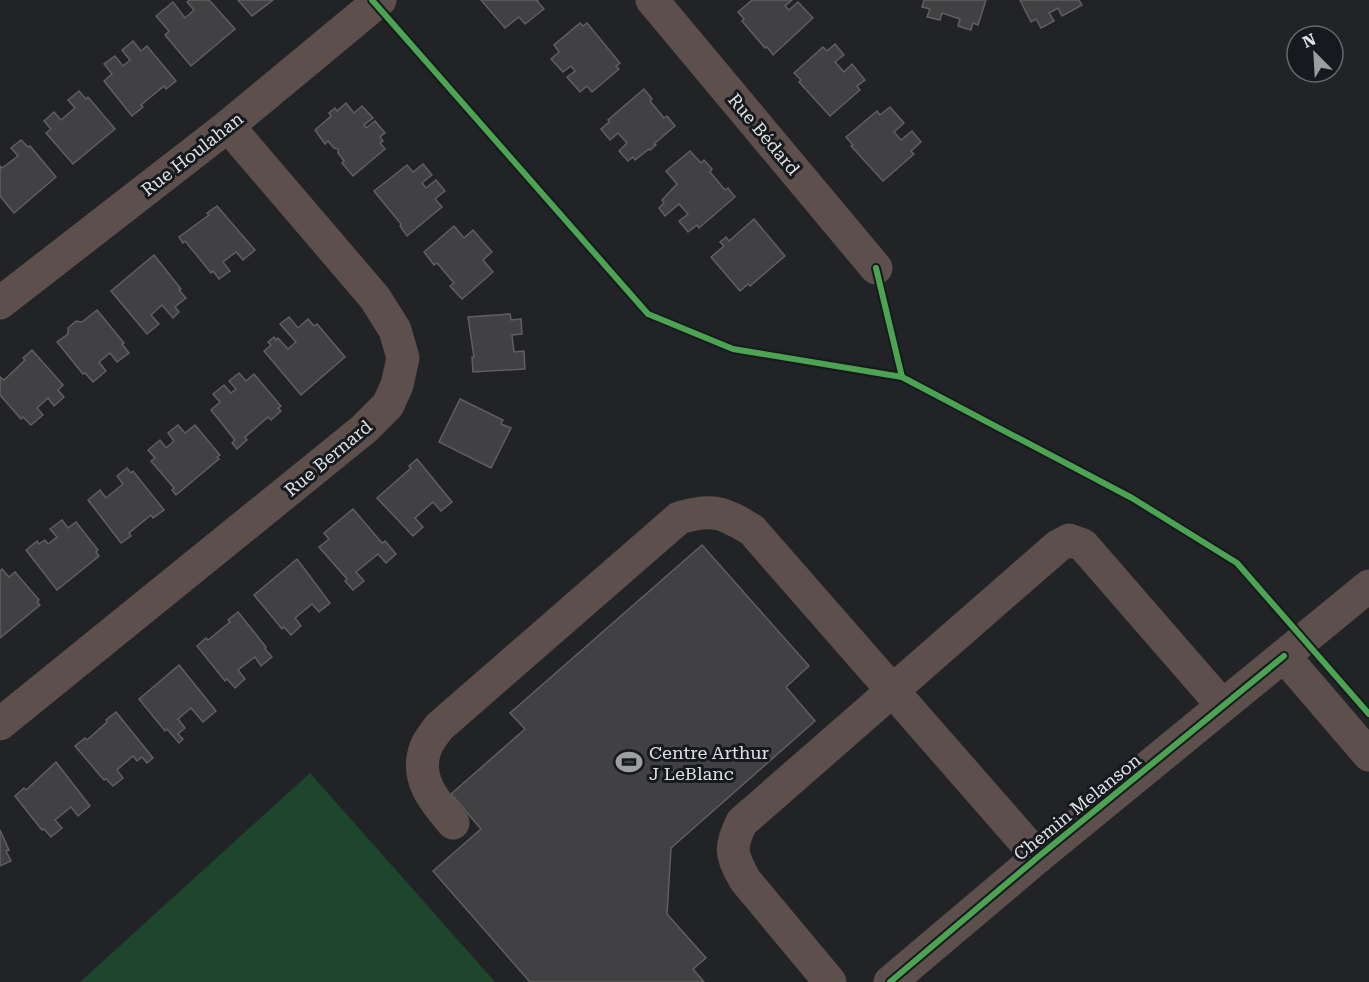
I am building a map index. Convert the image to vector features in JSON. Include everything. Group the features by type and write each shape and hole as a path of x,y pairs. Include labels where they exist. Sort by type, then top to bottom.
{"street":[{"name":"Rue Houlahan","path":"0,303 228,126 380,0"},
{"name":"Rue Bédard","path":"652,0 876,267"},
{"name":"Rue Bernard","path":"0,724 364,429 388,405 397,385 402,358 395,330 375,298 228,126"},
{"path":"453,824 430,795 422,773 426,747 439,727 679,518 700,512 728,515 752,530 1038,857"},
{"path":"830,982 745,880 735,861 733,839 742,822 1058,546 1069,540 1083,545 1222,705"},
{"name":"Chemin Melanson","path":"890,982 1038,857 1369,586"},
{"path":"1284,656 1369,755"}],"green space":[{"path":"310,773 495,982 80,982"}],"building":[{"path":"209,0 235,29 191,66 165,35 169,31 156,16 173,2 185,18 194,10 187,2"},
{"path":"238,0 273,0 252,16"},
{"path":"481,0 538,0 544,9 525,24 519,17 505,28"},
{"path":"752,0 792,0 785,6 789,10 798,2 813,18 773,55 742,21 744,19 738,12"},
{"path":"924,0 986,0 978,25 973,23 971,30 958,26 960,19 942,13 940,20 927,17 930,9 922,7"},
{"path":"1020,0 1079,0 1082,5 1062,16 1058,8 1049,13 1054,21 1041,28 1036,19 1031,22"},
{"path":"580,23 583,26 587,23 620,63 616,66 619,69 592,92 587,86 580,92 567,77 575,71 571,66 563,72 551,59 559,52 554,45"},
{"path":"133,41 141,51 147,46 176,81 166,89 164,86 141,105 143,107 132,116 104,81 112,74 104,64 115,56 123,66 130,60 122,50"},
{"path":"835,44 844,55 835,62 844,72 852,64 865,80 857,86 860,90 830,116 799,82 801,80 794,73 823,47 827,51"},
{"path":"644,89 652,99 650,101 664,118 667,116 675,126 650,150 635,160 633,157 628,161 619,151 627,143 618,133 610,140 601,129 609,122 608,120"},
{"path":"79,91 86,99 88,97 115,129 73,164 46,133 51,129 44,121 54,112 61,120 75,108 68,100"},
{"path":"346,103 354,113 362,106 373,118 364,125 366,128 375,121 385,133 380,137 383,141 380,143 385,149 353,176 342,163 344,161 338,149 328,141 325,144 315,130 331,116 329,113 335,108 337,111"},
{"path":"890,107 904,123 894,132 901,140 912,131 921,142 911,151 914,154 883,181 851,146 853,145 846,137 877,111 880,115"},
{"path":"21,140 28,147 30,146 56,177 14,213 0,196 0,166 2,168 18,156 11,148"},
{"path":"690,151 701,163 704,160 712,169 710,172 725,190 728,188 735,197 699,228 697,225 688,232 679,221 688,214 679,204 665,216 659,208 664,203 662,200 677,184 666,171"},
{"path":"423,164 432,175 422,183 426,188 436,180 445,191 435,199 442,207 407,236 401,224 374,191 407,165 413,172"},
{"path":"217,206 255,250 243,260 236,252 223,262 230,271 219,279 179,237 209,215 207,213"},
{"path":"754,219 785,256 750,286 748,284 740,291 711,257 724,246 720,242 726,237 729,241"},
{"path":"454,226 464,238 473,230 492,252 483,260 493,272 462,299 450,286 454,283 437,263 434,265 424,252"},
{"path":"154,255 186,298 175,307 179,312 173,318 162,305 151,315 159,324 147,334 111,291"},
{"path":"97,310 124,343 122,344 129,353 117,362 110,353 99,362 106,371 93,382 85,373 83,374 57,342 68,334 68,328 76,321 82,322"},
{"path":"510,314 511,320 521,319 522,334 512,335 514,352 524,351 525,369 473,372 472,357 474,357 468,317"},
{"path":"289,317 298,328 308,319 314,326 317,324 345,357 301,395 264,351 271,345 268,342 274,337 276,340 278,338 288,349 296,342 280,324"},
{"path":"32,350 63,385 58,390 64,397 54,406 48,398 37,408 43,415 31,425 23,417 21,419 0,395 0,377 4,380"},
{"path":"239,373 246,381 254,374 281,406 278,408 281,411 271,420 268,417 245,437 247,440 237,449 232,443 235,440 211,410 220,402 213,394 224,385 231,393 236,389 229,381"},
{"path":"460,399 503,420 501,424 511,428 491,468 439,442"},
{"path":"178,425 185,433 195,425 220,455 217,457 219,459 176,495 172,490 174,488 151,461 155,458 148,450 160,440 166,448 174,441 168,433"},
{"path":"417,459 452,502 441,511 433,502 415,518 423,527 413,536 377,498 411,468 409,466"},
{"path":"127,468 131,473 133,471 164,510 153,518 151,515 129,533 131,536 121,543 88,500 100,490 106,498 123,484 117,476"},
{"path":"353,509 382,543 385,541 396,554 386,563 378,554 356,572 364,581 353,590 345,581 347,579 319,547 329,539 324,533"},
{"path":"62,520 68,528 76,522 98,550 96,552 99,556 57,590 26,550 37,541 39,544 45,540 48,544 57,537 50,529"},
{"name":"Centre Arthur J LeBlanc","path":"702,545 809,666 786,687 815,721 671,848 667,914 706,958 693,969 704,982 530,982 433,871 481,829 451,794 525,729 510,713"},
{"path":"297,559 330,603 319,612 312,604 295,618 301,626 291,635 284,627 282,629 254,595"},
{"path":"2,569 9,577 15,572 39,600 37,602 40,605 0,638 0,571"},
{"path":"238,612 272,657 261,666 255,657 238,670 245,679 235,688 227,679 225,681 197,646 230,622 228,620"},
{"path":"179,665 216,711 203,722 191,708 178,719 185,728 178,734 183,739 179,743 167,729 165,731 139,699"},
{"path":"116,712 153,758 147,763 142,757 137,761 133,756 117,770 123,778 113,786 106,779 104,780 75,746 85,738 87,740"},
{"path":"56,762 90,806 78,816 71,807 55,820 62,828 51,837 44,829 42,830 15,796 24,788 26,790"},
{"path":"0,830 11,861 0,866"}],"cycle path":[{"path":"372,0 648,314 733,349 902,377 1132,498 1237,563 1369,714"},
{"path":"876,268 902,377"},
{"path":"890,982 1038,857 1284,656"}],"place":[{"name":"Centre Arthur J LeBlanc","path":"629,762"}]}
